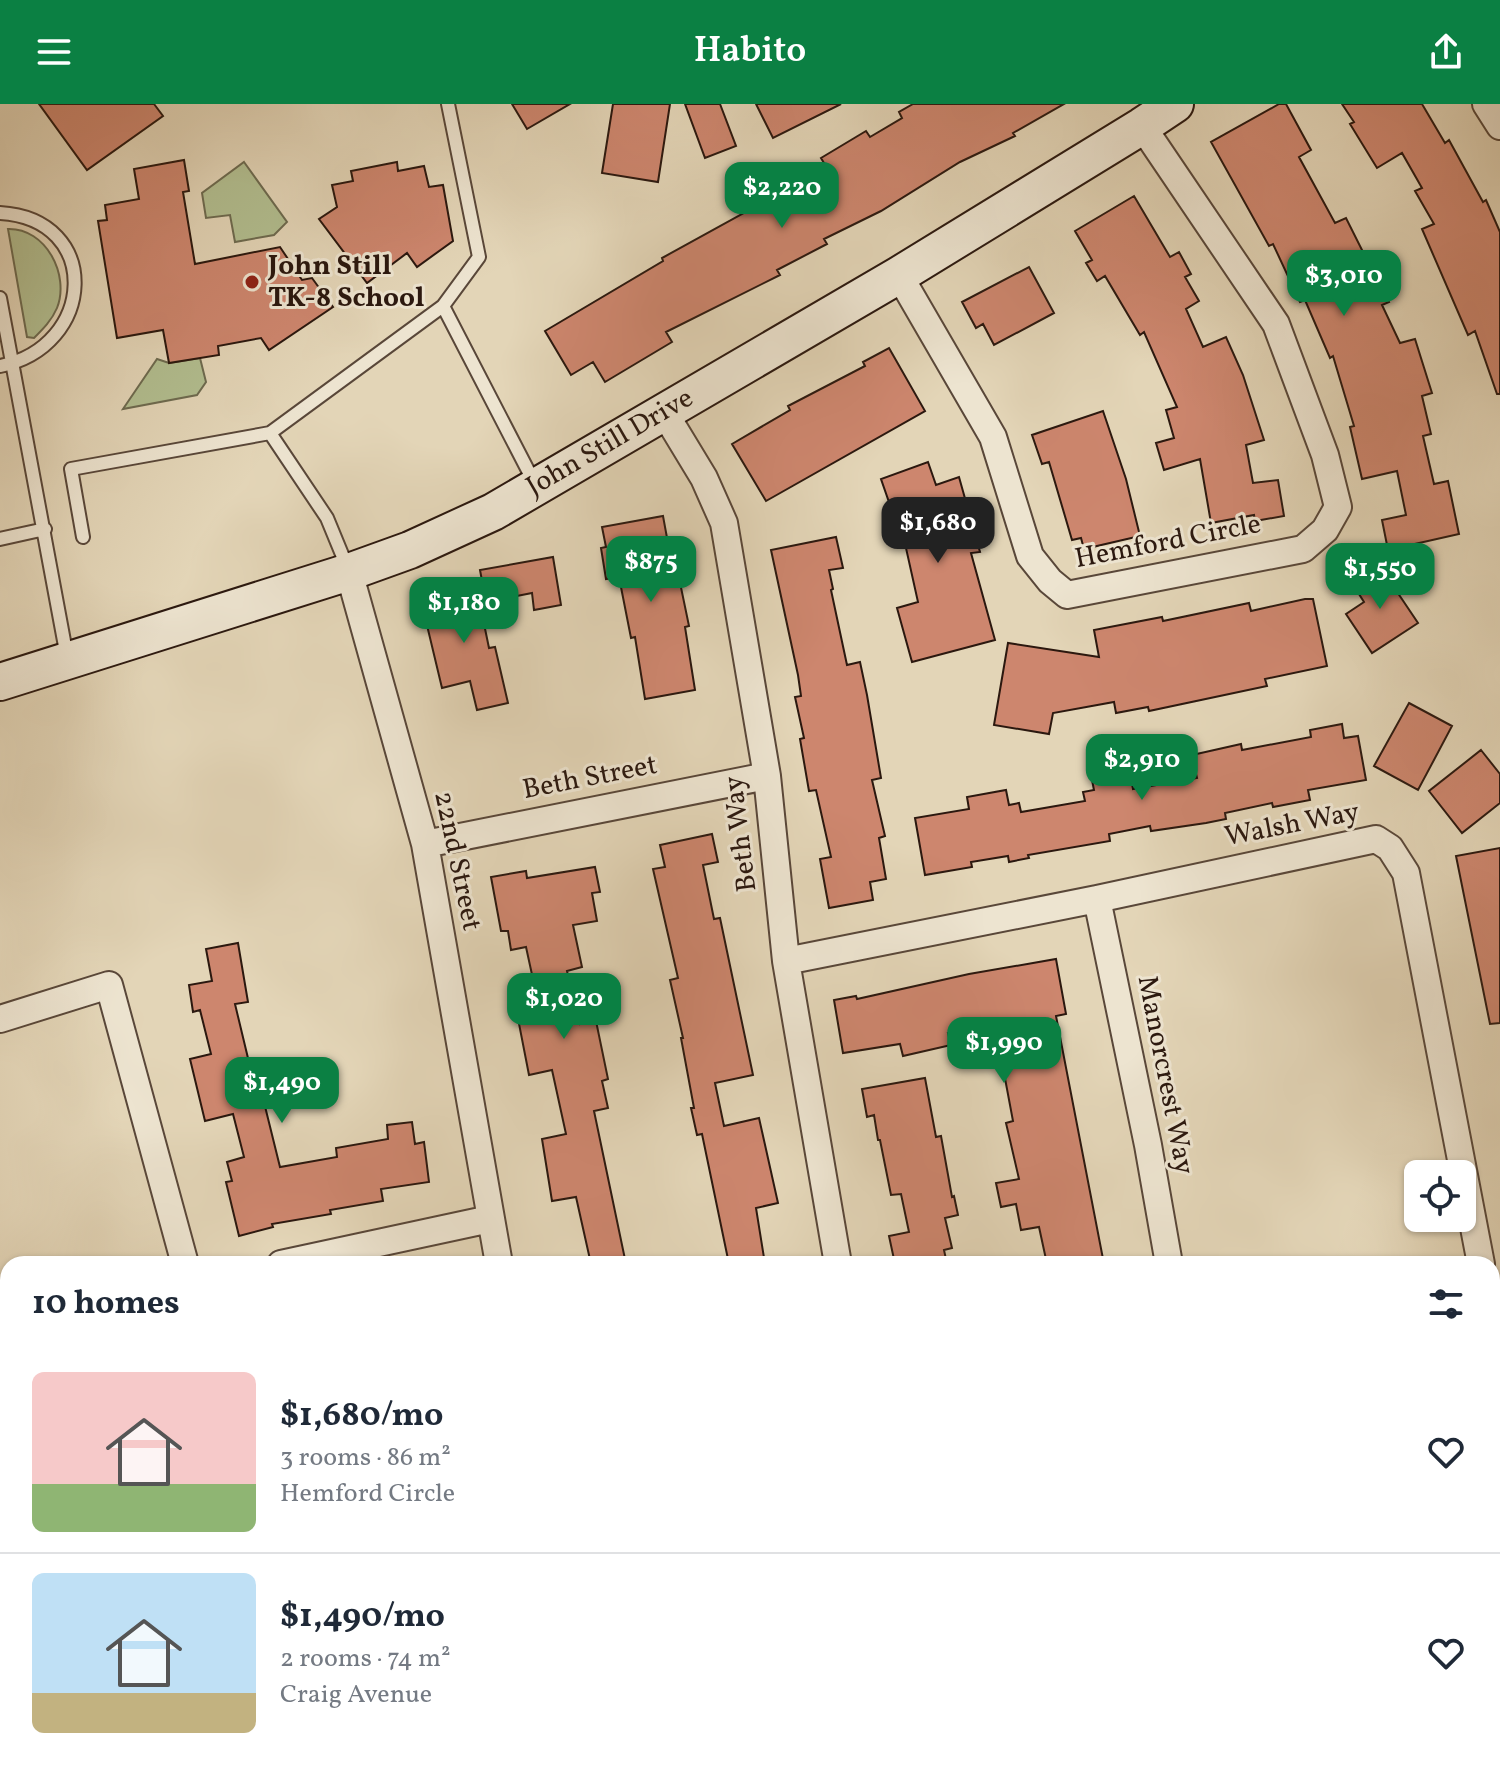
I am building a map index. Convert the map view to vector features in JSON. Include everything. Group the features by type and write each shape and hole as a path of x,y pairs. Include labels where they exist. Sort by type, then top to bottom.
{"street":[{"name":"John Still Drive","path":"0,682 349,572 410,550 493,512 899,275 1175,104"},
{"path":"1486,104 1500,126"},
{"name":"Hemford Circle","path":"899,275 993,437 1030,556 1050,581 1067,595 1303,549 1325,530 1338,507 1325,455 1294,370 1276,324 1142,126"},
{"name":"Beth Way","path":"664,412 704,478 724,523 767,776 786,961 837,1256"},
{"name":"22nd Street","path":"349,572 425,844 497,1256"},
{"name":"Beth Street","path":"425,844 767,776"},
{"name":"Walsh Way","path":"786,961 1376,839 1390,848 1406,873 1479,1256"},
{"name":"Manorcrest Way","path":"1097,899 1168,1256"},
{"path":"0,1019 109,985 183,1256"},
{"path":"318,1256 490,1219"}],"lane":[{"path":"83,537 71,469 270,433 443,306 479,257 448,104"},
{"path":"0,213 18,214 38,221 57,237 76,272 72,311 62,327 49,343 6,364"},
{"path":"0,298 6,364 45,529 67,661"},
{"path":"443,306 536,486"},
{"path":"270,433 327,518 349,572"},
{"path":"0,539 45,529"}],"green space":[{"path":"244,162 287,222 274,235 235,242 230,215 206,218 202,193"},
{"path":"8,229 34,236 52,256 57,268 60,295 57,308 34,338 27,337"},
{"path":"200,358 206,382 197,395 123,409 157,359 169,363"}],"building":[{"path":"39,104 154,104 163,116 87,170"},
{"path":"512,104 570,104 527,129"},
{"path":"613,104 670,104 658,182 602,173"},
{"path":"685,104 720,104 736,146 705,158"},
{"path":"756,104 841,104 773,138"},
{"path":"913,104 1064,104 1013,133 1015,136 960,162 881,211 824,239 827,244 777,270 780,275 666,332 672,342 605,382 593,362 571,375 545,331 663,261 662,258 773,197 770,191 824,163 821,158 866,131 870,137 902,118 899,112"},
{"path":"1279,104 1286,104 1311,150 1299,157 1335,223 1346,218 1378,277 1389,302 1382,305 1400,343 1415,339 1432,393 1422,396 1431,434 1423,436 1434,484 1448,481 1459,534 1388,550 1382,520 1406,515 1397,471 1362,479 1350,427 1354,426 1333,356 1330,358 1305,300 1300,302 1273,244 1269,246 1211,142"},
{"path":"1342,104 1422,104 1445,143 1449,140 1483,202 1486,200 1500,232 1500,394 1497,394 1475,331 1468,335 1422,229 1434,224 1415,191 1422,188 1402,153 1377,168 1350,124 1354,122"},
{"path":"184,160 189,191 183,192 195,264 280,247 302,280 312,278 333,307 269,350 261,338 218,346 219,355 169,363 163,330 117,338 98,221 107,220 105,205 139,199 134,169"},
{"path":"397,162 398,171 424,166 429,187 443,185 453,241 417,267 407,253 367,283 319,219 337,207 332,185 353,181 351,171"},
{"path":"1134,196 1170,257 1179,252 1191,274 1185,277 1199,301 1186,309 1203,347 1226,337 1243,375 1264,440 1246,445 1253,483 1278,480 1284,516 1255,521 1254,515 1211,523 1200,459 1164,470 1156,443 1174,438 1166,410 1177,407 1144,332 1140,335 1105,276 1097,281 1086,263 1092,260 1075,231"},
{"path":"1029,267 1054,313 994,345 983,324 976,328 962,302"},
{"path":"889,348 925,411 766,501 732,444 790,410 788,406 865,366 863,362"},
{"path":"1103,411 1126,479 1140,536 1084,549 1081,538 1072,540 1049,462 1042,464 1032,435"},
{"path":"928,462 936,485 959,477 980,552 971,553 995,640 912,662 897,608 918,602 902,530 899,531 881,479"},
{"path":"663,516 672,565 661,572 673,570 674,574 678,573 689,626 685,627 695,690 645,699 635,637 631,638 619,577 606,579 601,548 606,547 602,527"},
{"path":"836,537 843,568 829,570 831,590 847,665 860,662 867,695 881,778 872,780 885,836 879,838 886,879 870,882 873,900 829,908 820,859 831,857 816,790 809,791 800,739 804,738 795,697 801,696 798,675 771,550"},
{"path":"553,557 561,605 534,610 532,593 486,602 480,570"},
{"path":"1379,565 1418,623 1372,653 1346,614 1364,602 1352,583"},
{"path":"476,585 489,648 495,647 508,703 477,710 470,681 442,688 420,596"},
{"path":"1313,599 1327,666 1265,679 1267,686 1149,711 1148,707 1116,713 1114,702 1053,713 1049,734 994,725 1008,643 1099,657 1094,630 1162,617 1163,621 1249,603 1251,611"},
{"path":"1409,703 1452,726 1418,790 1374,766"},
{"path":"1342,724 1344,738 1358,736 1366,780 1308,790 1310,800 1273,807 1272,803 1225,813 1226,819 1151,831 1150,826 1109,834 1110,841 1028,855 1029,858 1009,862 1008,856 971,862 972,867 925,875 915,818 969,809 967,797 1006,790 1009,805 1019,803 1021,812 1085,801 1083,792 1094,790 1091,775 1129,767 1133,789 1197,778 1192,755 1241,744 1242,750 1311,737 1310,730"},
{"path":"1481,750 1500,774 1500,803 1462,833 1429,791"},
{"path":"712,834 718,862 703,865 714,919 720,918 753,1075 715,1083 724,1126 759,1118 778,1203 756,1208 764,1256 727,1256 702,1134 697,1135 691,1108 694,1108 683,1038 670,980 678,978 653,869 665,867 660,845"},
{"path":"1500,848 1500,1023 1490,1024 1456,856"},
{"path":"595,867 600,892 592,893 597,921 573,925 582,967 567,971 580,1024 596,1021 608,1079 602,1081 608,1108 594,1111 624,1256 589,1256 576,1197 552,1201 542,1139 566,1134 552,1070 529,1075 514,998 536,993 526,947 511,950 508,931 501,931 491,877 526,871 527,878"},
{"path":"238,943 248,1002 235,1004 253,1079 258,1078 280,1167 337,1157 336,1148 388,1139 387,1125 412,1122 415,1144 424,1142 429,1182 381,1189 383,1201 272,1224 273,1227 239,1236 226,1182 232,1181 227,1162 244,1157 233,1114 205,1121 190,1059 211,1054 200,1010 193,1012 189,985 212,981 206,949"},
{"path":"1056,959 1066,1014 1056,1016 1102,1256 1045,1256 1039,1227 1021,1230 1016,1204 1001,1207 996,1183 1019,1179 1006,1123 1013,1121 995,1025 948,1033 951,1045 903,1056 900,1044 843,1053 834,1000 856,996 857,999 969,974"},
{"path":"925,1078 936,1137 941,1136 958,1215 945,1218 952,1248 944,1250 945,1256 893,1256 889,1236 909,1232 901,1194 891,1195 874,1115 867,1117 862,1089"}],"place":[{"name":"John Still TK-8 School","path":"252,282"}]}
